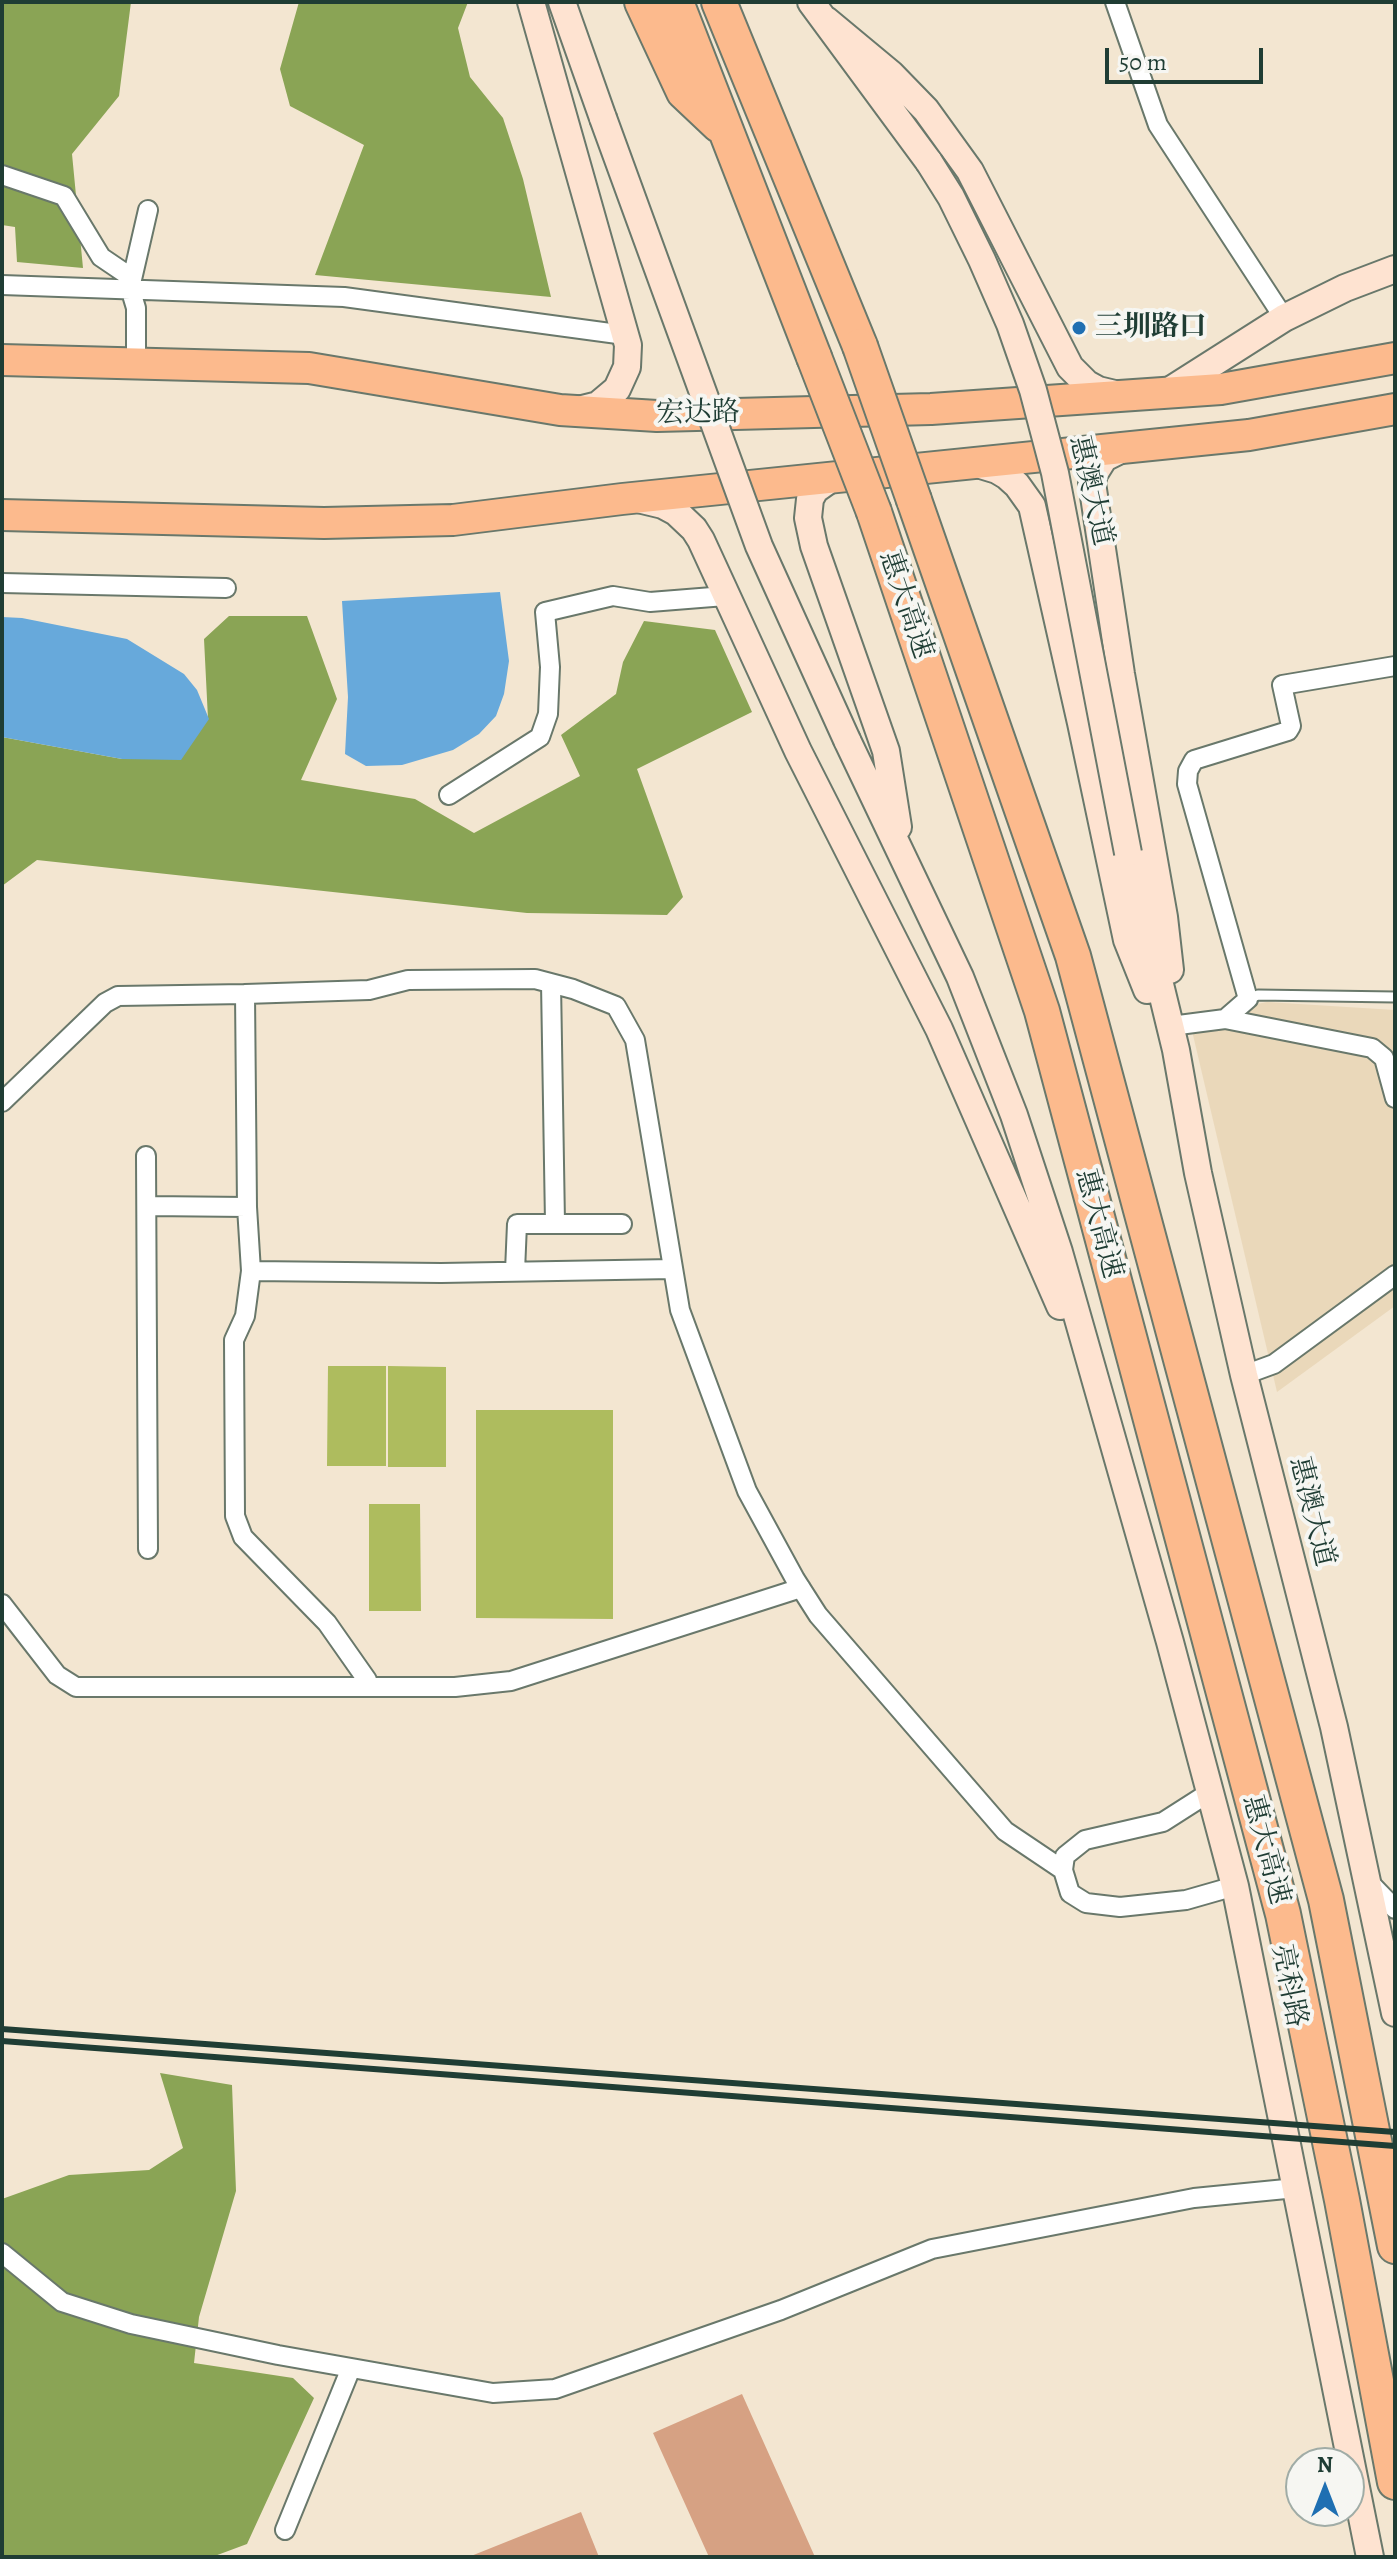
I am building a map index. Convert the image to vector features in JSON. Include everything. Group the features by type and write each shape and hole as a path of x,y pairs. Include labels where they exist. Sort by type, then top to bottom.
{"highway":[{"path":"642,2 684,92 728,134"},
{"name":"惠大高速","path":"676,2 874,512 1042,1011 1279,1899 1339,2185 1395,2482"},
{"name":"惠大高速","path":"719,2 860,346 1077,971 1326,1900 1395,2246"},
{"path":"742,2 750,21 764,106"}],"main road":[{"name":"宏达路","path":"2,360 309,368 560,410 657,416 931,409 1221,389 1395,358"},
{"path":"2,515 324,523 453,520 622,499 1249,435 1395,409"}],"street":[{"path":"531,2 628,345 627,367 617,389 598,405 586,409 560,410"},
{"path":"562,2 759,546 960,977 1014,1115 1059,1252 1097,1390"},
{"path":"1115,2 1158,125 1284,318"},
{"path":"819,11 891,74 926,110 970,171 1070,367 1087,384 1123,396"},
{"name":"惠澳大道","path":"819,11 951,197 1010,324 1033,390 1061,502 1128,853 1171,1026 1198,1173 1244,1375 1334,1727 1394,1999"},
{"path":"2,175 64,196 101,257 131,283"},
{"path":"136,365 136,308 131,283 148,210"},
{"path":"1166,393 1284,318 1345,288 1395,269"},
{"path":"2,285 131,283 344,297 625,335"},
{"path":"1129,447 1111,452 1104,458 1092,483 1121,674 1164,917 1174,998 1171,1026"},
{"path":"973,463 1007,476 1032,506 1127,940 1153,1007 1171,1026"},
{"path":"832,478 815,490 810,499 808,518 814,546 886,751 902,854"},
{"path":"622,499 663,505 686,520 701,540 798,751 939,1029 1097,1390"},
{"path":"2,583 226,588"},
{"path":"449,795 540,737 548,714 550,667 545,612 613,596 650,602 725,596"},
{"path":"1225,1019 1248,999 1187,784 1188,771 1194,760 1288,731 1291,726 1282,685 1395,666"},
{"path":"2,1102 105,1003 118,996 369,990 408,980 535,979 597,997 616,1006 635,1040 680,1310 747,1491 818,1615 1005,1831 1063,1870"},
{"path":"551,983 555,1223"},
{"path":"245,994 247,1207 251,1271 245,1316 234,1340 235,1516 243,1537 327,1623 367,1680 367,1686"},
{"path":"1171,1026 1225,1019 1372,1048 1384,1058 1395,1098"},
{"path":"146,1156 148,1549"},
{"path":"148,1206 247,1207"},
{"path":"515,1271 517,1224 622,1224"},
{"path":"251,1271 673,1269"},
{"path":"1244,1375 1274,1364 1395,1275"},
{"name":"亮科路","path":"1097,1390 1170,1642 1235,1886 1370,2557"},
{"path":"2,1604 57,1675 76,1687 455,1687 511,1681 801,1588"},
{"path":"1210,1792 1163,1822 1085,1840 1065,1856 1063,1870 1070,1893 1086,1903 1120,1907 1186,1900 1235,1886"},
{"path":"1365,1878 1395,1909"},
{"path":"2,2253 62,2302 131,2324 493,2393 555,2389 781,2310 932,2249 1194,2198 1296,2188"},
{"path":"285,2530 351,2368"}],"lane":[{"path":"1248,999 1258,995 1395,997"}],"shaded area":[{"path":"1267,1002 1395,1010 1395,1306 1277,1392 1189,1018"}],"green space":[{"path":"2,2 131,2 119,96 72,154 83,268 17,262 15,227 2,225"},
{"path":"299,2 468,2 458,28 470,77 503,118 523,179 551,297 315,275 364,145 290,106 280,69"},
{"path":"229,616 307,616 337,699 301,780 415,799 474,833 580,776 561,735 616,694 623,662 644,621 715,630 752,712 637,769 683,897 667,915 527,913 37,860 2,886 2,737 122,759 208,719 204,639"},
{"path":"328,1366 386,1366 386,1466 327,1466"},
{"path":"388,1366 446,1367 446,1467 388,1467"},
{"path":"476,1410 613,1410 613,1619 476,1618"},
{"path":"369,1504 420,1504 421,1611 369,1611"},
{"path":"160,2073 232,2085 236,2191 199,2317 194,2363 293,2378 314,2398 247,2544 212,2557 2,2557 2,2199 69,2175 149,2170 183,2148"}],"water":[{"path":"500,592 509,661 504,694 496,716 479,734 453,750 402,765 366,766 345,754 348,697 342,601"},
{"path":"2,617 22,618 127,639 184,674 197,690 209,719 181,760 122,759 2,737"}],"building":[{"path":"742,2394 815,2557 709,2557 653,2433"},
{"path":"581,2512 599,2557 471,2557 471,2556"}],"railway":[{"path":"2,2029 1395,2132"},
{"path":"2,2041 1395,2146"}],"place":[{"name":"三圳路口","path":"1079,328"}]}
